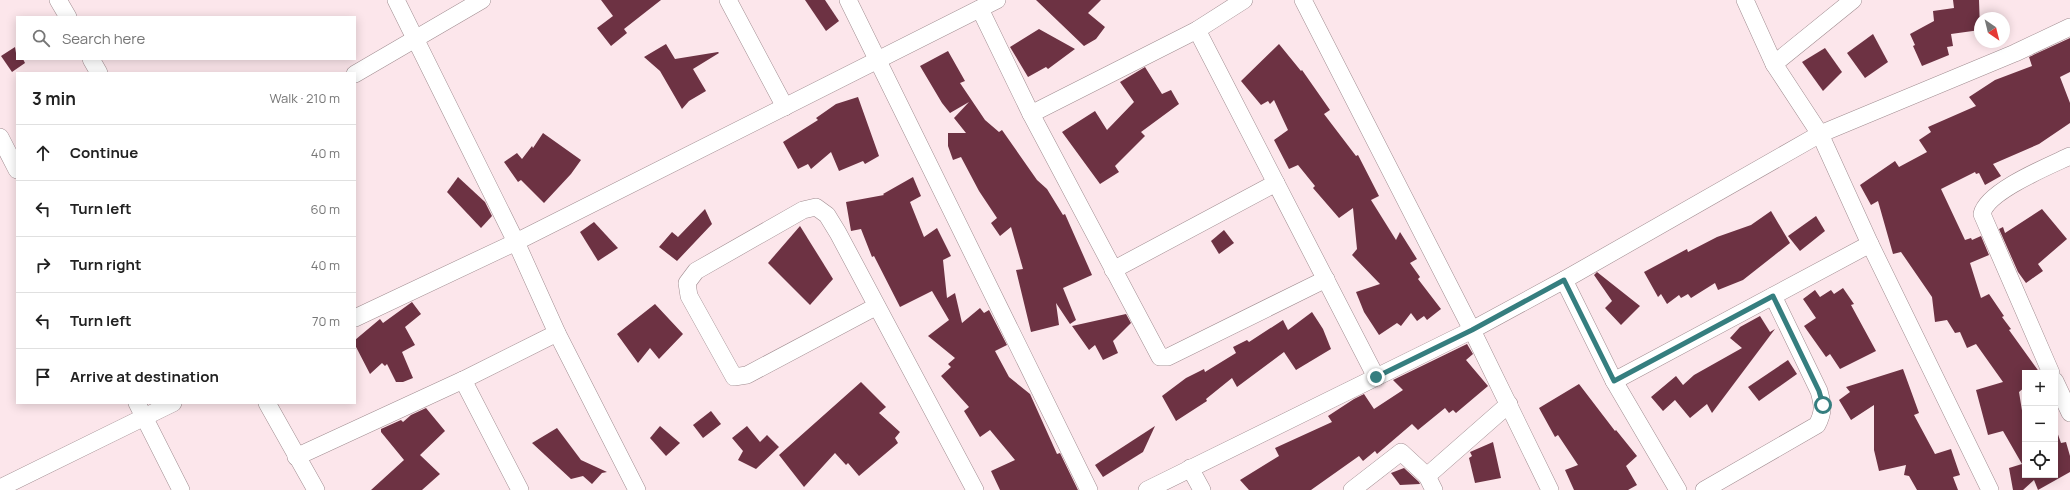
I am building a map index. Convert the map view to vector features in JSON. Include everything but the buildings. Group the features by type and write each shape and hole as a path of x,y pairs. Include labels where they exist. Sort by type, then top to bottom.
{"street":[{"path":"58,0 67,16"},
{"path":"396,0 516,242 557,333 637,490"},
{"path":"356,73 482,0"},
{"path":"728,0 785,107"},
{"path":"848,0 1089,490"},
{"path":"356,318 516,242 998,0"},
{"path":"1031,114 1197,30 1244,0"},
{"path":"1303,0 1472,330 1550,490"},
{"path":"1745,0 1774,64 1820,134 1870,244 1990,490"},
{"path":"1774,64 1853,0"},
{"path":"980,9 1031,114 1156,351 1163,358 1326,279"},
{"path":"1147,490 1472,330 1564,280 1820,134 2014,53 2070,27"},
{"path":"1197,30 1376,377"},
{"path":"92,60 98,72"},
{"path":"0,137 16,168"},
{"path":"2051,370 1982,214 1984,207 2003,191 2070,156"},
{"path":"1113,270 1276,183"},
{"path":"877,306 747,375 734,377 689,296 687,283 696,271 803,210 816,208 827,215 877,306 975,490"},
{"path":"1614,381 1870,244"},
{"path":"1564,280 1614,381 1678,490"},
{"path":"1704,490 1817,425 1822,416 1823,405 1819,391 1773,296"},
{"path":"296,457 463,380 557,333"},
{"path":"463,380 520,490"},
{"path":"2058,387 2070,413"},
{"path":"0,488 141,410 168,404"},
{"path":"268,404 296,457 316,490"},
{"path":"1352,490 1401,452 1430,483 1508,404"},
{"path":"141,410 181,490"},
{"path":"1190,468 1202,490"}],"route":[{"path":"1376,377 1472,330 1564,280 1614,381 1773,296 1819,391 1823,405"}]}
